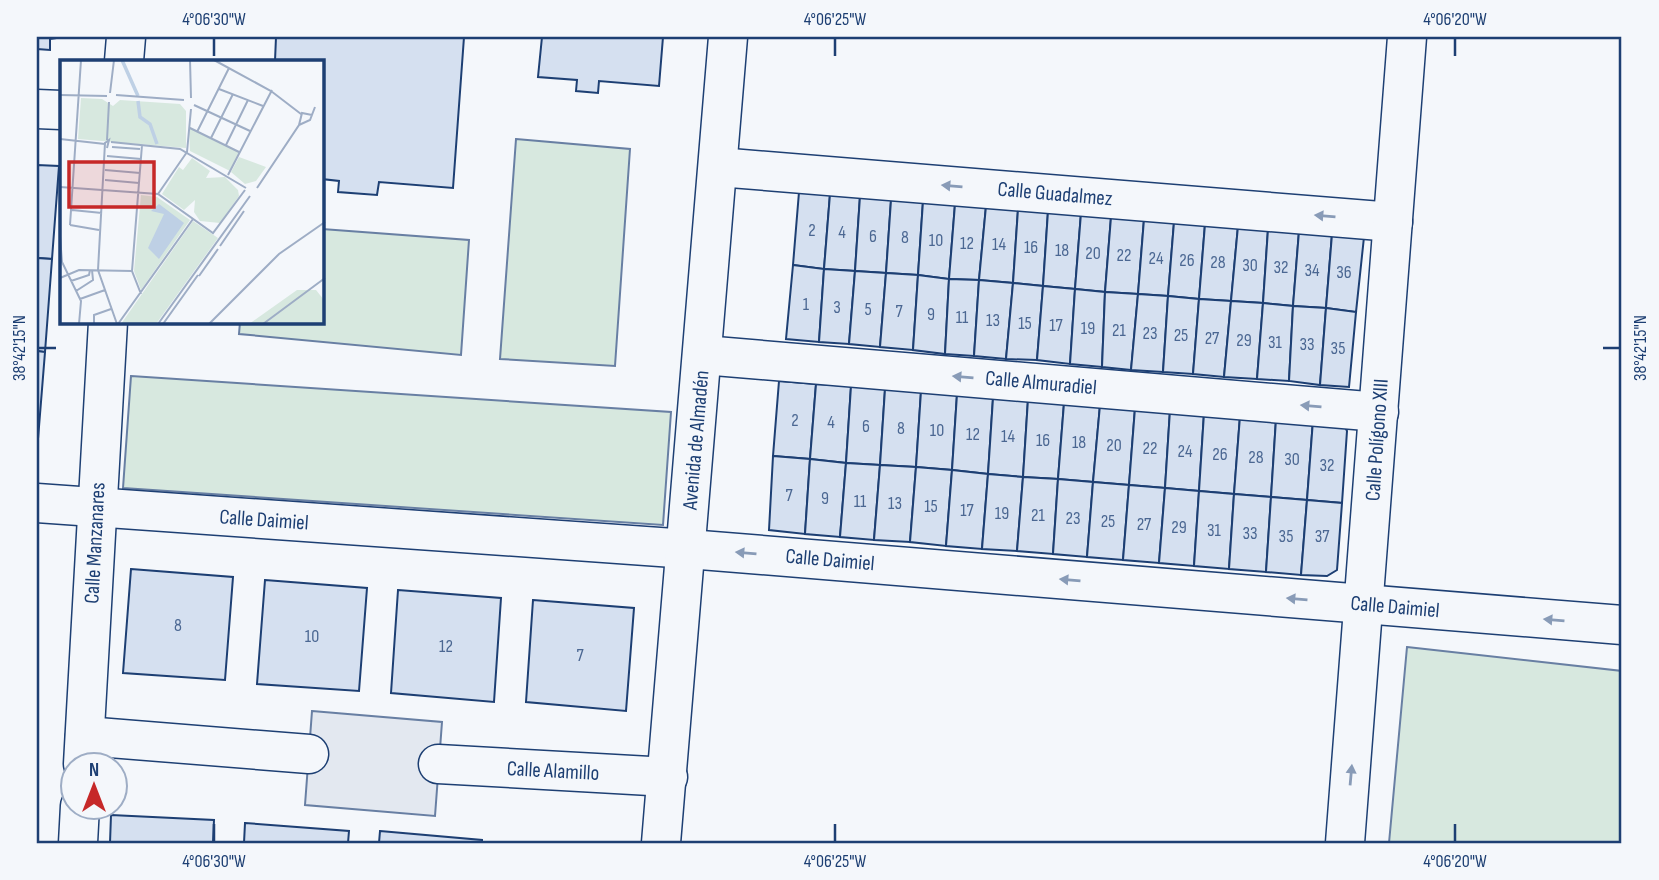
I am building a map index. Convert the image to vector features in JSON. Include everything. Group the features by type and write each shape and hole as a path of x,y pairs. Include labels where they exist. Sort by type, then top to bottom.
{"street":[{"path":"124,60 126,37"},
{"name":"Avenida de Almadén","path":"661,843 688,549 728,37"},
{"name":"Calle Polígono XIII","path":"1345,843 1407,37"},
{"path":"37,109 60,110"},
{"name":"Calle Guadalmez","path":"718,167 1393,222"},
{"name":"Calle Manzanares","path":"84,750 108,324"},
{"name":"Calle Almuradiel","path":"703,355 1379,412"},
{"name":"Calle Daimiel","path":"37,503 688,549 1622,625"},
{"path":"130,751 309,754"},
{"name":"Calle Alamillo","path":"438,764 667,777"},
{"path":"78,843 79,820"}],"shaded area":[{"path":"516,139 630,149 615,366 500,359"},
{"path":"324,229 469,240 461,355 239,334 240,324 324,324"},
{"path":"131,376 671,412 663,525 123,488"},
{"path":"1407,647 1622,671 1622,843 1389,843"},
{"path":"312,711 442,722 435,816 305,805"}],"building":[{"path":"37,37 63,37 50,39 50,50 37,49"},
{"path":"276,37 464,37 453,188 379,182 377,195 338,192 339,181 324,179 324,60 275,60"},
{"path":"542,37 663,37 659,86 599,81 598,93 576,91 577,80 538,77"},
{"path":"37,165 59,166 52,259 37,258"},
{"path":"799,192 830,194 824,269 793,265"},
{"path":"830,194 860,196 855,271 824,269"},
{"path":"860,196 891,200 886,273 855,271"},
{"path":"891,200 923,201 918,275 886,273"},
{"path":"923,201 955,204 949,279 918,275"},
{"path":"955,204 986,206 979,280 949,279"},
{"path":"986,206 1018,209 1013,283 979,280"},
{"path":"1018,209 1048,211 1043,286 1013,283"},
{"path":"1048,211 1081,213 1075,289 1043,286"},
{"path":"1081,213 1111,217 1105,292 1075,289"},
{"path":"1111,217 1144,219 1138,294 1105,292"},
{"path":"1144,219 1174,222 1168,296 1138,294"},
{"path":"1174,222 1205,224 1199,299 1168,296"},
{"path":"1205,224 1238,226 1231,301 1199,299"},
{"path":"1238,226 1268,229 1263,303 1231,301"},
{"path":"1268,229 1299,231 1293,306 1263,303"},
{"path":"1299,231 1332,234 1326,308 1293,306"},
{"path":"1332,234 1364,237 1356,312 1326,308"},
{"path":"37,258 52,259 45,352 37,351"},
{"path":"793,265 824,269 819,342 786,339"},
{"path":"824,269 855,271 849,344 819,342"},
{"path":"855,271 886,273 880,347 849,344"},
{"path":"886,273 918,275 913,350 880,347"},
{"path":"918,275 949,279 945,354 913,350"},
{"path":"949,279 979,280 974,356 945,354"},
{"path":"979,280 1013,283 1006,359 974,356"},
{"path":"1013,283 1043,286 1037,360 1006,359"},
{"path":"1043,286 1075,289 1070,364 1037,360"},
{"path":"1075,289 1105,292 1102,367 1070,364"},
{"path":"1105,292 1138,294 1131,370 1102,367"},
{"path":"1138,294 1168,296 1163,372 1131,370"},
{"path":"1168,296 1199,299 1193,374 1163,372"},
{"path":"1199,299 1231,301 1224,377 1193,374"},
{"path":"1231,301 1263,303 1257,379 1224,377"},
{"path":"1263,303 1293,306 1289,381 1257,379"},
{"path":"1293,306 1326,308 1320,385 1289,381"},
{"path":"1326,308 1356,312 1349,387 1320,385"},
{"path":"37,351 45,352 38,439 37,439"},
{"path":"779,381 816,384 810,459 773,456"},
{"path":"816,384 851,386 846,463 810,459"},
{"path":"851,386 885,389 880,465 846,463"},
{"path":"885,389 921,391 916,467 880,465"},
{"path":"921,391 957,394 952,470 916,467"},
{"path":"957,394 993,398 988,474 952,470"},
{"path":"993,398 1028,399 1023,477 988,474"},
{"path":"1028,399 1064,403 1058,479 1023,477"},
{"path":"1064,403 1100,405 1093,482 1058,479"},
{"path":"1100,405 1135,408 1129,485 1093,482"},
{"path":"1135,408 1170,410 1165,488 1129,485"},
{"path":"1170,410 1204,413 1199,491 1165,488"},
{"path":"1204,413 1240,416 1234,494 1199,491"},
{"path":"1240,416 1276,419 1271,497 1234,494"},
{"path":"1276,419 1313,420 1307,500 1271,497"},
{"path":"1313,420 1345,427 1347,431 1342,503 1307,500"},
{"path":"773,456 810,459 805,534 769,530"},
{"path":"810,459 846,463 840,537 805,534"},
{"path":"846,463 880,465 874,540 840,537"},
{"path":"880,465 916,467 910,542 874,540"},
{"path":"916,467 952,470 946,546 910,542"},
{"path":"952,470 988,474 982,549 946,546"},
{"path":"988,474 1023,477 1017,551 982,549"},
{"path":"1023,477 1058,479 1053,554 1017,551"},
{"path":"1058,479 1093,482 1087,557 1053,554"},
{"path":"1093,482 1129,485 1123,560 1087,557"},
{"path":"1129,485 1165,488 1159,563 1123,560"},
{"path":"1165,488 1199,491 1194,566 1159,563"},
{"path":"1199,491 1234,494 1229,569 1194,566"},
{"path":"1234,494 1271,497 1266,572 1229,569"},
{"path":"1271,497 1307,500 1301,575 1266,572"},
{"path":"1307,500 1342,503 1337,570 1327,576 1301,575"},
{"path":"131,569 233,577 225,680 123,673"},
{"path":"265,580 367,588 359,691 257,684"},
{"path":"398,590 501,598 494,702 391,693"},
{"path":"533,600 634,608 626,711 526,702"},
{"path":"130,816 214,820 213,843 110,843 111,820 130,820"},
{"path":"245,823 349,831 348,843 244,843"},
{"path":"380,831 482,840 482,843 379,843"}]}
